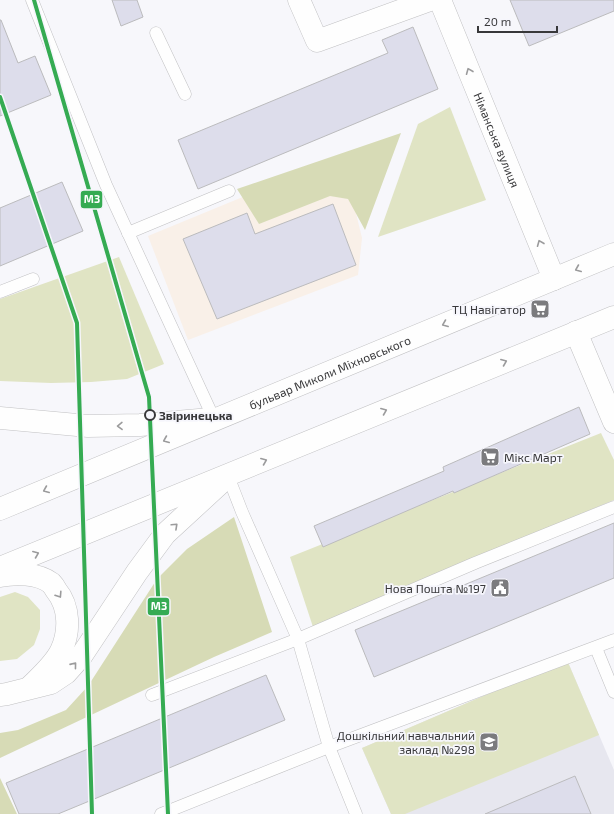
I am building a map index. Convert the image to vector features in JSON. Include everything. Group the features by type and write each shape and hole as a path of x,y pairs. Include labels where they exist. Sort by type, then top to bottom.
{"main road":[{"path":"299,0 317,41 430,0"},
{"name":"Німанська вулиця","path":"440,0 554,279"},
{"name":"бульвар Миколи Міхновського","path":"0,509 614,254"},
{"path":"0,568 614,317"},
{"path":"576,332 614,422"},
{"path":"0,418 88,426 140,425 214,419"},
{"path":"0,695 51,683 66,673 82,654 137,572 165,534 228,476"},
{"path":"0,576 30,574 51,583 62,596 67,612 67,633 61,652 47,670 28,689"}],"lane":[{"path":"32,0 106,185 214,419"},
{"path":"156,34 185,94"},
{"path":"128,233 229,191"},
{"path":"0,292 33,279"},
{"path":"228,476 242,512 298,639 329,747 356,814"},
{"path":"152,695 298,639 475,563 614,507"},
{"path":"161,814 329,747 614,640"},
{"path":"596,648 614,692"}],"shaded area":[{"path":"342,156 362,238 358,275 188,340 148,236"},
{"name":"Дошкільний навчальний заклад №298","path":"567,660 614,770 614,814 391,814 362,748"}],"green space":[{"path":"450,107 486,200 378,237 418,124"},
{"path":"401,133 365,230 348,199 330,196 259,224 237,189"},
{"path":"119,257 164,364 127,379 51,383 0,381 0,299"},
{"path":"601,433 614,460 614,500 313,627 290,557"},
{"path":"234,517 272,632 214,657 0,758 0,733 18,730 66,710 88,686 157,579 187,549"},
{"path":"15,592 28,597 40,610 40,629 34,645 17,659 0,661 0,597"},
{"name":"Дошкільний навчальний заклад №298","path":"567,660 599,735 405,814 391,814 362,748"},
{"path":"0,778 17,814 0,814"}],"building":[{"path":"112,0 137,0 143,17 121,26"},
{"path":"510,0 614,0 614,11 529,46"},
{"path":"0,20 18,63 35,56 51,95 0,116"},
{"path":"413,27 438,89 198,189 178,140 388,53 382,40"},
{"path":"62,182 83,231 0,266 0,208"},
{"path":"333,204 356,265 217,319 183,239 247,213 255,234"},
{"path":"579,407 590,434 454,493 453,491 323,547 314,526 444,471 443,467"},
{"path":"614,523 614,578 374,677 355,630"},
{"path":"266,675 285,720 58,814 19,814 6,783"},
{"path":"575,776 591,814 485,814"}],"transit line":[{"name":"M3","path":"34,0 149,397 168,814"},
{"name":"M3","path":"0,97 77,323 92,814"}],"place":[{"name":"ТЦ Навігатор","path":"540,309"},
{"name":"Звіринецька","path":"150,415"},
{"name":"Мікс Март","path":"490,457"},
{"name":"Нова Пошта №197","path":"500,588"},
{"name":"Дошкільний навчальний заклад №298","path":"489,742"}]}
